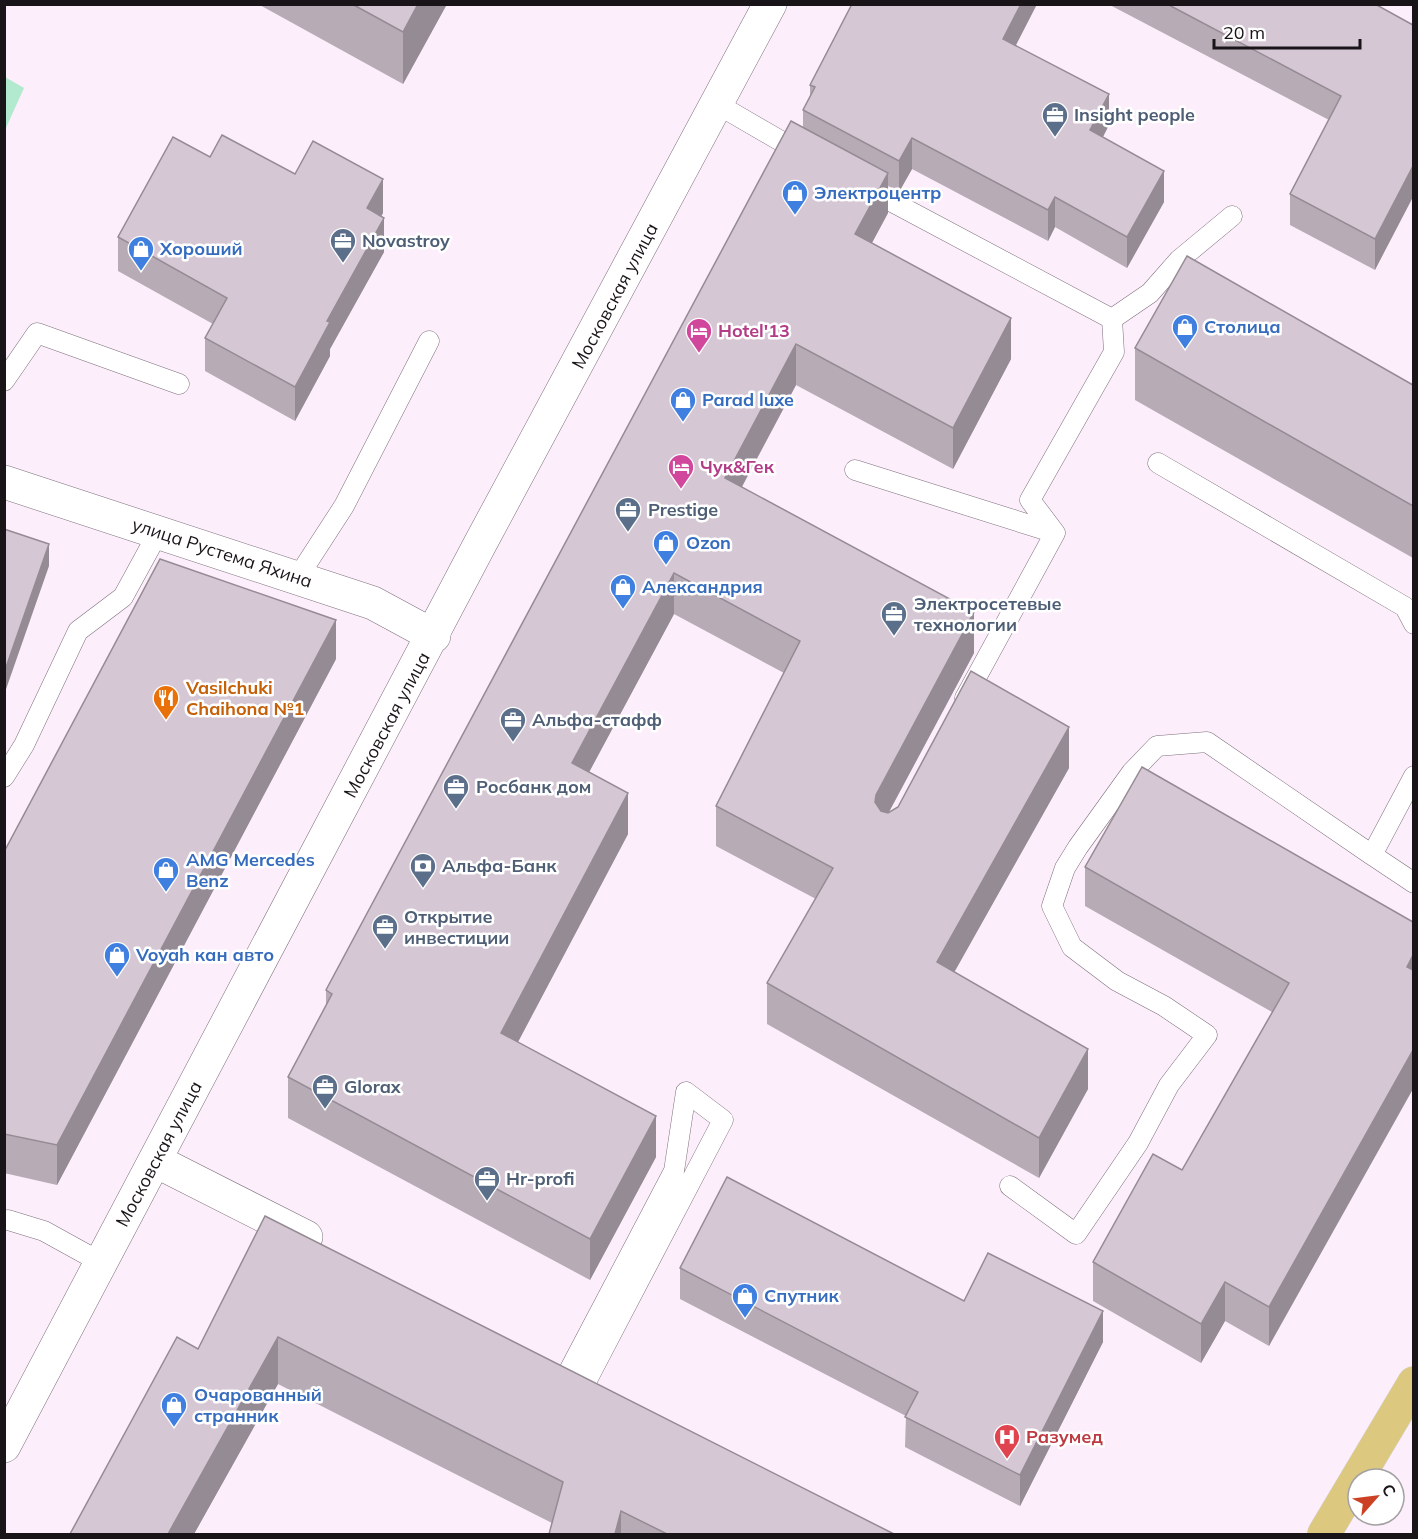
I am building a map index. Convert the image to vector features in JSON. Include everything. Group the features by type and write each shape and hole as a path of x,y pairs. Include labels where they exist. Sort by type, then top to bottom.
{"main road":[{"path":"1324,1534 1413,1383"}],"street":[{"name":"Московская улица","path":"4,1446 434,636 480,544 770,4"},
{"name":"улица Рустема Яхина","path":"4,482 373,603 434,636"},
{"path":"156,1161 329,1249"},
{"path":"538,1355 616,1395"}],"lane":[{"path":"717,104 818,163"},
{"path":"850,180 1112,319"},
{"path":"1112,319 1150,293 1179,260 1232,216"},
{"path":"1055,533 1030,500 1114,352 1112,319"},
{"path":"4,381 37,333 179,384"},
{"path":"298,577 344,506 429,341"},
{"path":"1158,463 1405,607 1413,624"},
{"path":"855,470 1055,533"},
{"path":"4,777 24,745 78,631 123,597 158,532"},
{"path":"954,718 1055,533"},
{"path":"1010,1186 1076,1234 1138,1143 1170,1085 1206,1035 1164,1006 1117,981 1072,947 1052,906 1065,868 1078,847 1132,772 1156,746 1207,742 1413,883"},
{"path":"1372,855 1413,776"},
{"path":"686,1092 723,1120 578,1376 674,1171 686,1092"},
{"path":"8,1220 44,1231 102,1263"}],"green space":[{"path":"5,77 24,88 5,130"}],"building":[{"path":"352,4 418,4 403,32"},
{"path":"852,4 1021,4 1003,39 1109,94 1090,130 1164,171 1127,237 1055,197 1048,210 912,138 899,161 803,110 815,87 810,85"},
{"path":"1167,4 1375,4 1413,25 1413,166 1375,239 1290,194 1341,96"},
{"path":"791,121 888,173 855,234 1011,318 953,428 796,344 725,478 974,612 876,795 875,802 881,811 888,813 898,807 971,671 1069,727 937,962 1088,1049 1039,1138 767,983 833,868 716,806 800,641 674,573 572,763 628,793 501,1033 656,1116 590,1239 288,1077 332,994 326,990"},
{"path":"222,135 295,174 313,141 383,179 367,208 384,218 327,321 330,322 295,387 205,338 227,298 118,237 173,137 210,157"},
{"path":"1187,256 1413,385 1413,506 1135,348"},
{"path":"4,529 49,544 4,673"},
{"path":"160,559 336,620 57,1145 4,1134 4,852"},
{"path":"1142,767 1413,922 1413,955 1407,967 1413,970 1413,1050 1269,1307 1225,1282 1201,1324 1093,1262 1153,1154 1182,1170 1289,983 1085,867"},
{"path":"727,1177 964,1301 988,1253 1103,1311 1020,1475 905,1417 918,1392 680,1268"},
{"path":"265,1216 894,1534 667,1534 621,1511 615,1534 549,1534 563,1482 278,1337 168,1534 70,1534 177,1337 198,1349"}],"place":[{"name":"Insight people","path":"1055,138"},
{"name":"Электроцентр","path":"795,216"},
{"name":"Novastroy","path":"343,264"},
{"name":"Хороший","path":"141,272"},
{"name":"Столица","path":"1185,350"},
{"name":"Hotel'13","path":"699,354"},
{"name":"Parad luxe","path":"683,423"},
{"name":"Чук&Гек","path":"681,490"},
{"name":"Prestige","path":"628,533"},
{"name":"Ozon","path":"666,566"},
{"name":"Александрия","path":"623,610"},
{"name":"Электросетевые технологии","path":"894,637"},
{"name":"Vasilchuki Chaihona №1","path":"166,721"},
{"name":"Альфа-стафф","path":"513,743"},
{"name":"Росбанк дом","path":"456,810"},
{"name":"Альфа-Банк","path":"423,889"},
{"name":"AMG Mercedes Benz","path":"166,893"},
{"name":"Открытие инвестиции","path":"385,950"},
{"name":"Voyah кан авто","path":"117,978"},
{"name":"Glorax","path":"325,1110"},
{"name":"Hr-profi","path":"487,1202"},
{"name":"Спутник","path":"745,1319"},
{"name":"Очарованный странник","path":"174,1428"},
{"name":"Разумед","path":"1007,1460"}]}
